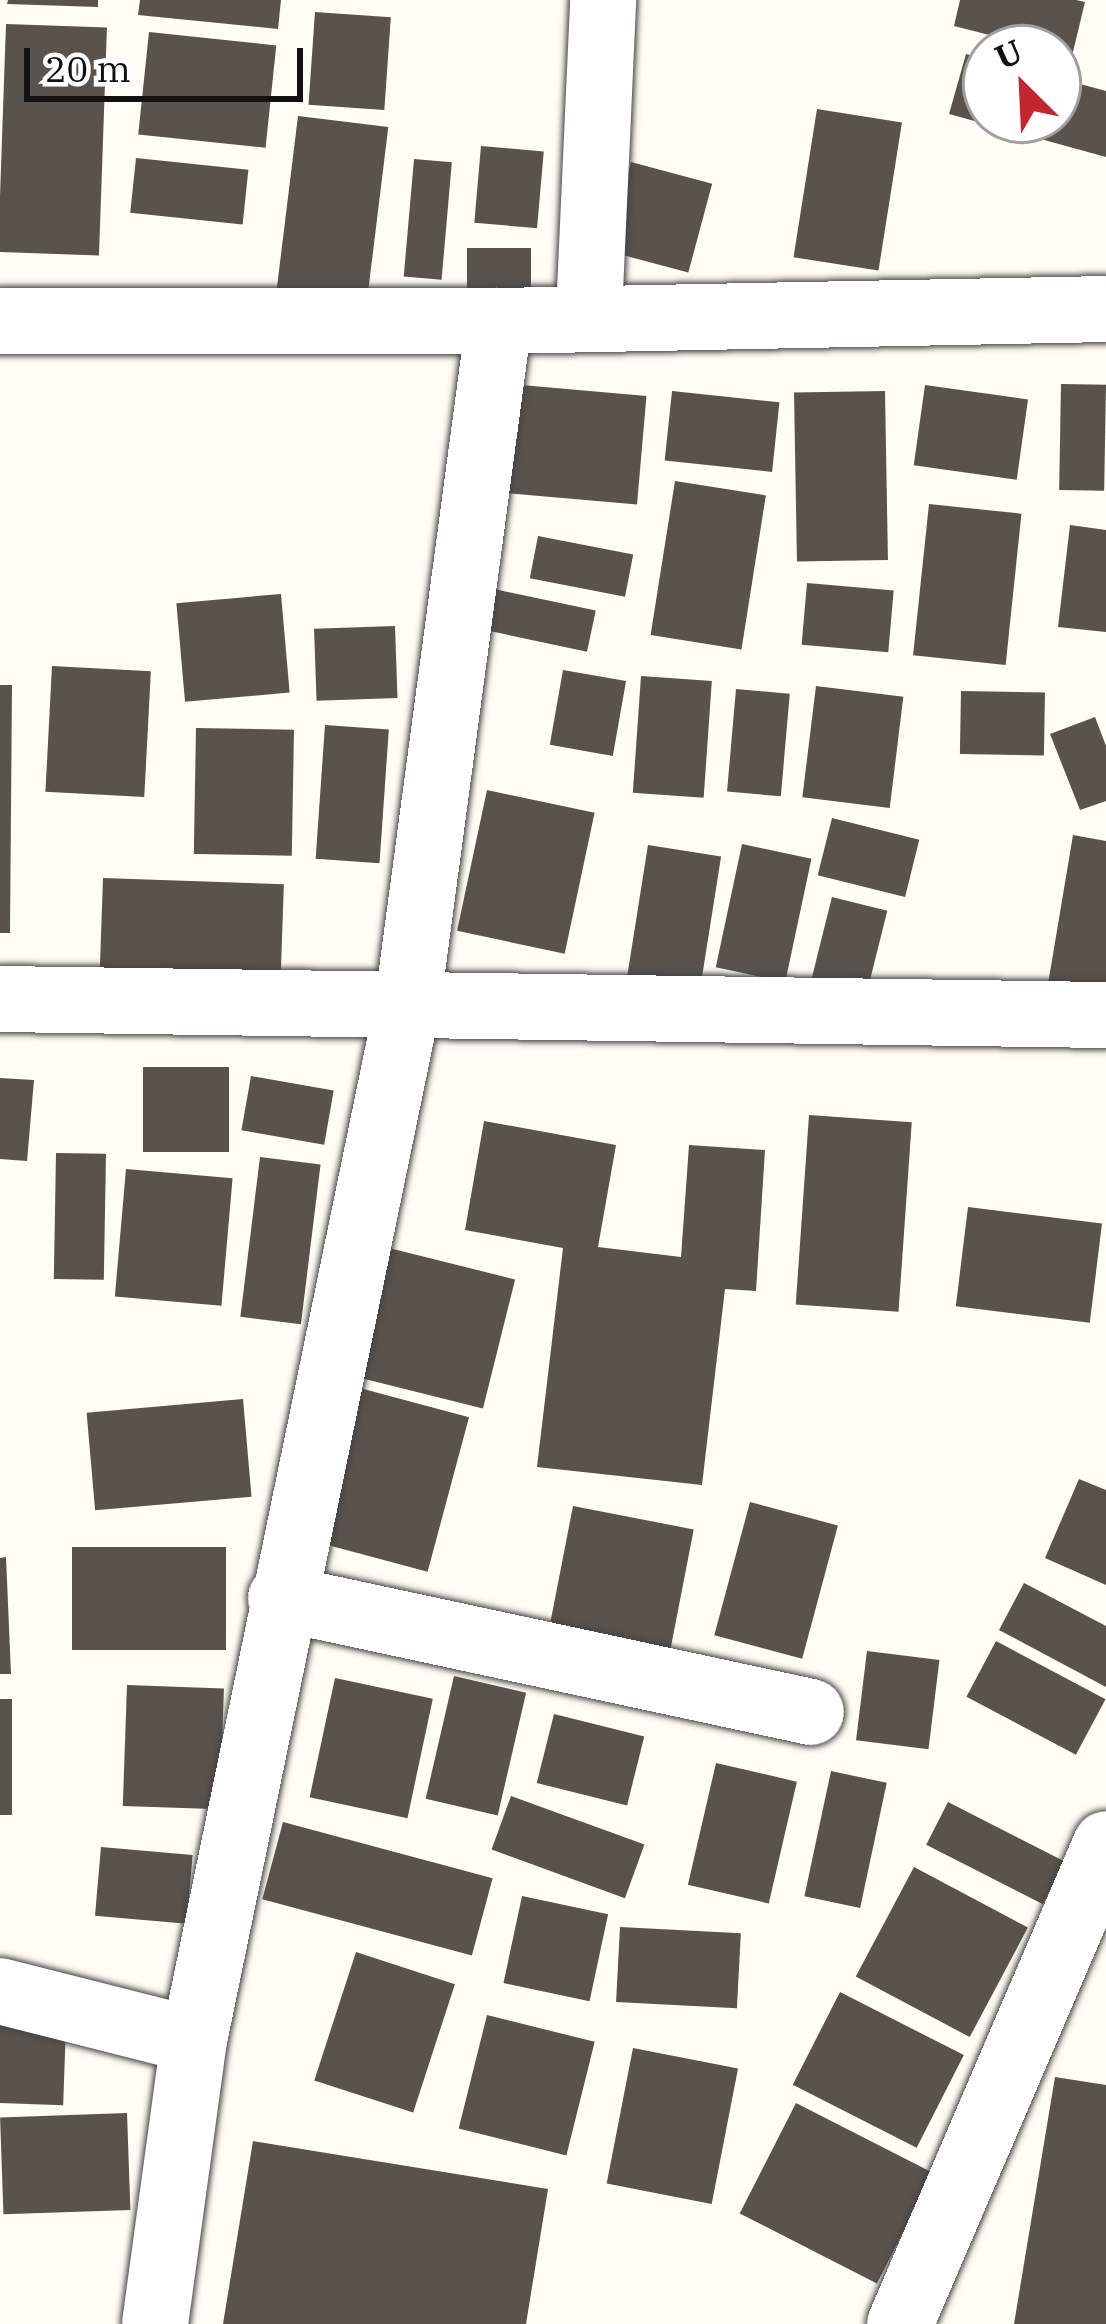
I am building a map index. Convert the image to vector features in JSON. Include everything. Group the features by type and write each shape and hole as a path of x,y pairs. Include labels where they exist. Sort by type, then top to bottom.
{"street":[{"path":"589,313 603,0"},
{"path":"0,321 499,321 589,313 1106,309"},
{"path":"154,2324 194,2041 281,1598 407,1008 499,321"},
{"path":"0,999 1106,1015"},
{"path":"281,1598 811,1712"},
{"path":"900,2324 1106,1844"},
{"path":"0,1991 194,2041"}],"building":[{"path":"8,0 98,0 98,7 7,4"},
{"path":"140,0 281,0 278,29 138,15"},
{"path":"960,0 1085,2 1080,24 954,26"},
{"path":"315,12 391,17 384,110 309,105"},
{"path":"6,24 107,28 99,255 0,252"},
{"path":"149,32 276,45 266,148 138,134"},
{"path":"962,68 962,118 949,114"},
{"path":"1082,84 1106,91 1106,157 1059,144 1082,144"},
{"path":"817,109 902,122 878,271 794,257"},
{"path":"298,116 388,127 366,313 275,302"},
{"path":"481,146 544,151 537,228 474,223"},
{"path":"136,158 248,170 243,225 130,213"},
{"path":"414,159 452,162 442,280 404,277"},
{"path":"631,162 712,184 688,273 607,251"},
{"path":"467,248 531,248 531,312 467,312"},
{"path":"510,384 646,396 637,505 501,493"},
{"path":"1061,384 1106,385 1104,491 1059,490"},
{"path":"925,385 1028,399 1017,480 914,465"},
{"path":"672,391 779,402 772,472 665,461"},
{"path":"885,391 888,560 797,562 794,393"},
{"path":"675,481 766,495 741,649 651,635"},
{"path":"929,504 1021,514 1006,665 913,655"},
{"path":"1070,525 1106,530 1106,632 1058,627"},
{"path":"538,536 633,555 625,597 530,578"},
{"path":"807,583 894,591 888,652 802,645"},
{"path":"494,589 596,611 587,652 485,630"},
{"path":"281,594 290,693 185,702 176,603"},
{"path":"395,626 398,698 317,701 314,629"},
{"path":"52,666 151,671 144,797 45,792"},
{"path":"563,670 626,681 613,756 550,745"},
{"path":"641,676 712,681 704,798 633,793"},
{"path":"0,685 12,685 10,933 0,933"},
{"path":"816,686 903,697 890,808 802,797"},
{"path":"736,689 790,694 781,796 727,792"},
{"path":"961,691 1045,692 1044,755 960,754"},
{"path":"1095,717 1106,746 1106,801 1080,810 1050,734"},
{"path":"325,725 389,729 379,863 316,859"},
{"path":"196,728 294,730 292,856 194,854"},
{"path":"487,790 595,813 565,954 457,931"},
{"path":"832,818 919,840 905,897 818,875"},
{"path":"1073,835 1106,841 1106,998 1046,996"},
{"path":"742,844 811,859 785,982 716,967"},
{"path":"648,845 721,857 700,989 627,977"},
{"path":"103,878 284,884 280,993 99,987"},
{"path":"832,897 887,911 863,1008 808,994"},
{"path":"143,1067 229,1067 229,1152 143,1152"},
{"path":"251,1076 334,1091 324,1145 241,1130"},
{"path":"0,1078 34,1080 27,1161 0,1159"},
{"path":"809,1115 912,1122 898,1312 796,1305"},
{"path":"484,1121 616,1145 598,1247 681,1257 689,1145 765,1150 756,1291 725,1289 702,1485 537,1467 563,1248 465,1230"},
{"path":"56,1153 106,1154 104,1280 54,1279"},
{"path":"260,1157 321,1164 301,1324 240,1317"},
{"path":"126,1169 233,1178 221,1306 115,1297"},
{"path":"968,1207 1102,1223 1090,1323 956,1306"},
{"path":"389,1248 515,1279 483,1408 357,1377"},
{"path":"356,1387 469,1417 428,1572 315,1542"},
{"path":"243,1399 252,1497 95,1510 87,1413"},
{"path":"1079,1479 1106,1490 1106,1585 1045,1558"},
{"path":"750,1502 838,1526 802,1659 714,1635"},
{"path":"573,1506 694,1529 670,1652 549,1629"},
{"path":"72,1547 226,1547 226,1650 72,1650"},
{"path":"6,1557 11,1674 0,1674 0,1558"},
{"path":"1024,1583 1106,1626 1106,1687 999,1630"},
{"path":"996,1641 1105,1699 1076,1755 966,1697"},
{"path":"867,1651 939,1660 928,1749 856,1740"},
{"path":"454,1676 526,1693 498,1815 426,1799"},
{"path":"335,1678 433,1699 407,1818 310,1797"},
{"path":"127,1685 224,1688 220,1809 123,1806"},
{"path":"0,1699 12,1699 12,1815 0,1815"},
{"path":"554,1714 644,1736 627,1805 537,1783"},
{"path":"716,1763 797,1782 769,1903 688,1885"},
{"path":"831,1771 887,1783 860,1908 804,1896"},
{"path":"511,1796 644,1845 625,1898 492,1850"},
{"path":"948,1802 1065,1861 1043,1904 926,1845"},
{"path":"283,1822 493,1878 472,1955 262,1899"},
{"path":"101,1847 193,1855 187,1924 95,1916"},
{"path":"914,1867 1028,1928 970,2037 856,1976"},
{"path":"522,1896 608,1914 590,2001 503,1983"},
{"path":"620,1927 741,1933 737,2008 616,2002"},
{"path":"356,1952 455,1984 413,2113 314,2080"},
{"path":"840,1992 964,2055 917,2148 793,2085"},
{"path":"487,2015 595,2042 566,2155 459,2129"},
{"path":"0,2023 66,2025 63,2105 0,2103"},
{"path":"633,2048 738,2068 712,2204 607,2183"},
{"path":"1055,2077 1106,2085 1106,2324 1014,2324"},
{"path":"796,2103 933,2173 877,2283 740,2213"},
{"path":"127,2113 130,2210 3,2214 0,2117"},
{"path":"253,2141 548,2189 526,2324 223,2324"}]}
